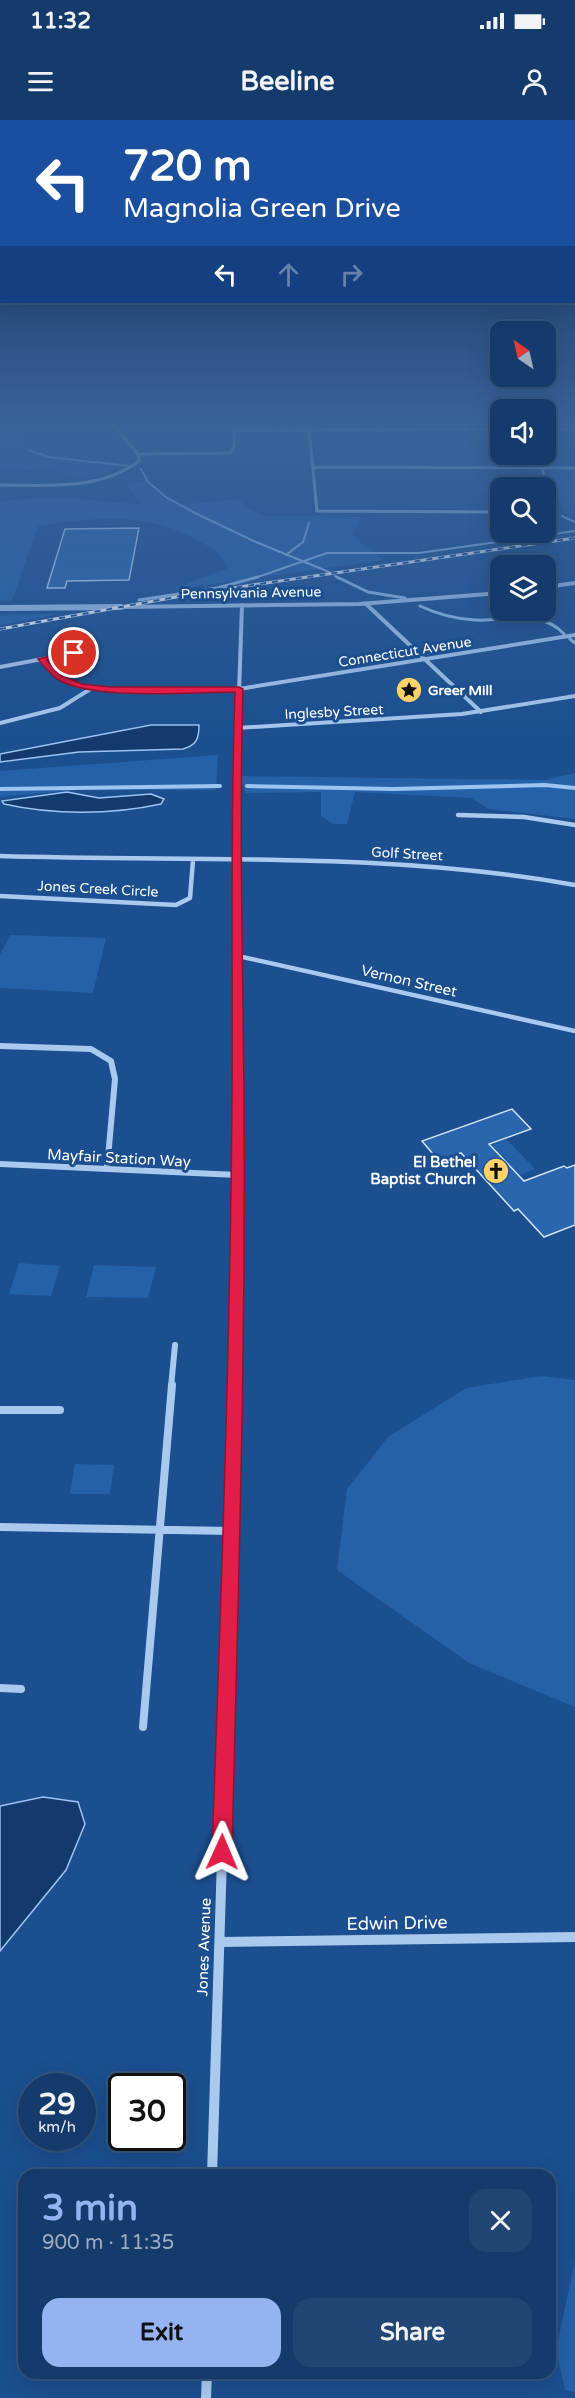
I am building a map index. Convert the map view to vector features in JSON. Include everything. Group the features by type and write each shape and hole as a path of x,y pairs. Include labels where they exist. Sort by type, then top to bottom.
{"street":[{"path":"556,586 575,583"},
{"name":"Pennsylvania Avenue","path":"0,608 365,603 490,594"},
{"path":"365,603 481,712"},
{"name":"Jones Avenue","path":"212,2169 231,1531 237,1175 237,728 242,605"},
{"name":"Connecticut Avenue","path":"42,659 58,676 80,686 92,688 110,690 239,689 575,635"},
{"path":"0,667 90,650"},
{"path":"0,723 57,710 76,701 92,688"},
{"name":"Inglesby Street","path":"237,728 481,712 575,696"},
{"path":"458,815 524,817 575,825"},
{"name":"Jones Creek Circle","path":"0,856 236,859"},
{"name":"Golf Street","path":"236,859 462,867 520,874 575,885"},
{"name":"Jones Creek Circle","path":"0,896 176,905 190,898 193,860"},
{"name":"Vernon Street","path":"238,956 575,1031"},
{"path":"0,1046 91,1049 111,1061 115,1079 107,1169"},
{"name":"Mayfair Station Way","path":"0,1164 237,1175"},
{"path":"143,1727 175,1345"},
{"path":"0,1410 60,1410"},
{"path":"0,1527 231,1531"},
{"path":"0,1688 21,1689"},
{"name":"Edwin Drive","path":"220,1942 575,1937"},
{"path":"206,2398 207,2379"}],"shaded area":[{"path":"0,527 38,527 12,601 0,601"},
{"path":"168,527 356,527 353,534 383,560 171,590 228,568 216,551 180,531"},
{"path":"60,614 0,625 0,615"},
{"path":"151,725 199,725 194,743 183,749 79,752 0,762 0,754"},
{"path":"218,755 216,790 79,790 0,797 0,771"},
{"path":"575,773 575,819 489,809 471,798 355,792 347,824 333,824 321,816 321,792 246,793 239,776 544,780"},
{"path":"67,792 99,798 151,794 164,799 161,804 142,808 102,812 62,812 23,808 4,804 2,801"},
{"path":"10,935 106,938 93,993 0,988 0,955"},
{"path":"506,1139 535,1169 520,1175 492,1145"},
{"path":"19,1263 60,1266 51,1296 9,1294"},
{"path":"94,1265 156,1267 148,1298 86,1297"},
{"path":"541,1376 575,1380 575,1707 469,1663 337,1570 347,1489 388,1437 466,1388"},
{"path":"75,1464 114,1465 110,1494 70,1494"},
{"path":"43,1797 78,1802 85,1824 66,1870 0,1951 0,1806"},
{"path":"575,2261 575,2392 565,2390 556,2350"}],"building":[{"path":"139,528 129,580 67,581 65,588 47,588 65,529"},
{"name":"El Bethel Baptist Church","path":"512,1109 531,1129 489,1144 524,1181 564,1166 567,1168 575,1165 575,1225 544,1237 518,1209 514,1211 461,1153 439,1161 422,1141"}],"waterway":[{"path":"225,527 287,555"},
{"path":"287,555 303,542 308,527"},
{"path":"303,561 327,553 419,553 575,531"},
{"path":"287,555 303,561"},
{"path":"257,577 303,561"},
{"path":"303,561 329,572"},
{"path":"335,576 339,579"},
{"path":"139,600 217,588 257,577"},
{"path":"252,579 257,577"},
{"path":"337,577 368,592 405,598"},
{"path":"420,606 447,616 468,619 522,618 545,621 564,634"},
{"path":"570,639 575,643"},
{"path":"247,786 394,789 545,785 575,788"},
{"path":"0,789 220,786"}],"railway":[{"path":"0,629 198,593 575,538"}],"place":[{"name":"Greer Mill","path":"409,690"},
{"name":"El Bethel Baptist Church","path":"496,1171"}],"route":[{"path":"74,653 42,659 58,676 80,686 110,690 239,689 235,805 239,993 232,1517 222,1852"}]}
